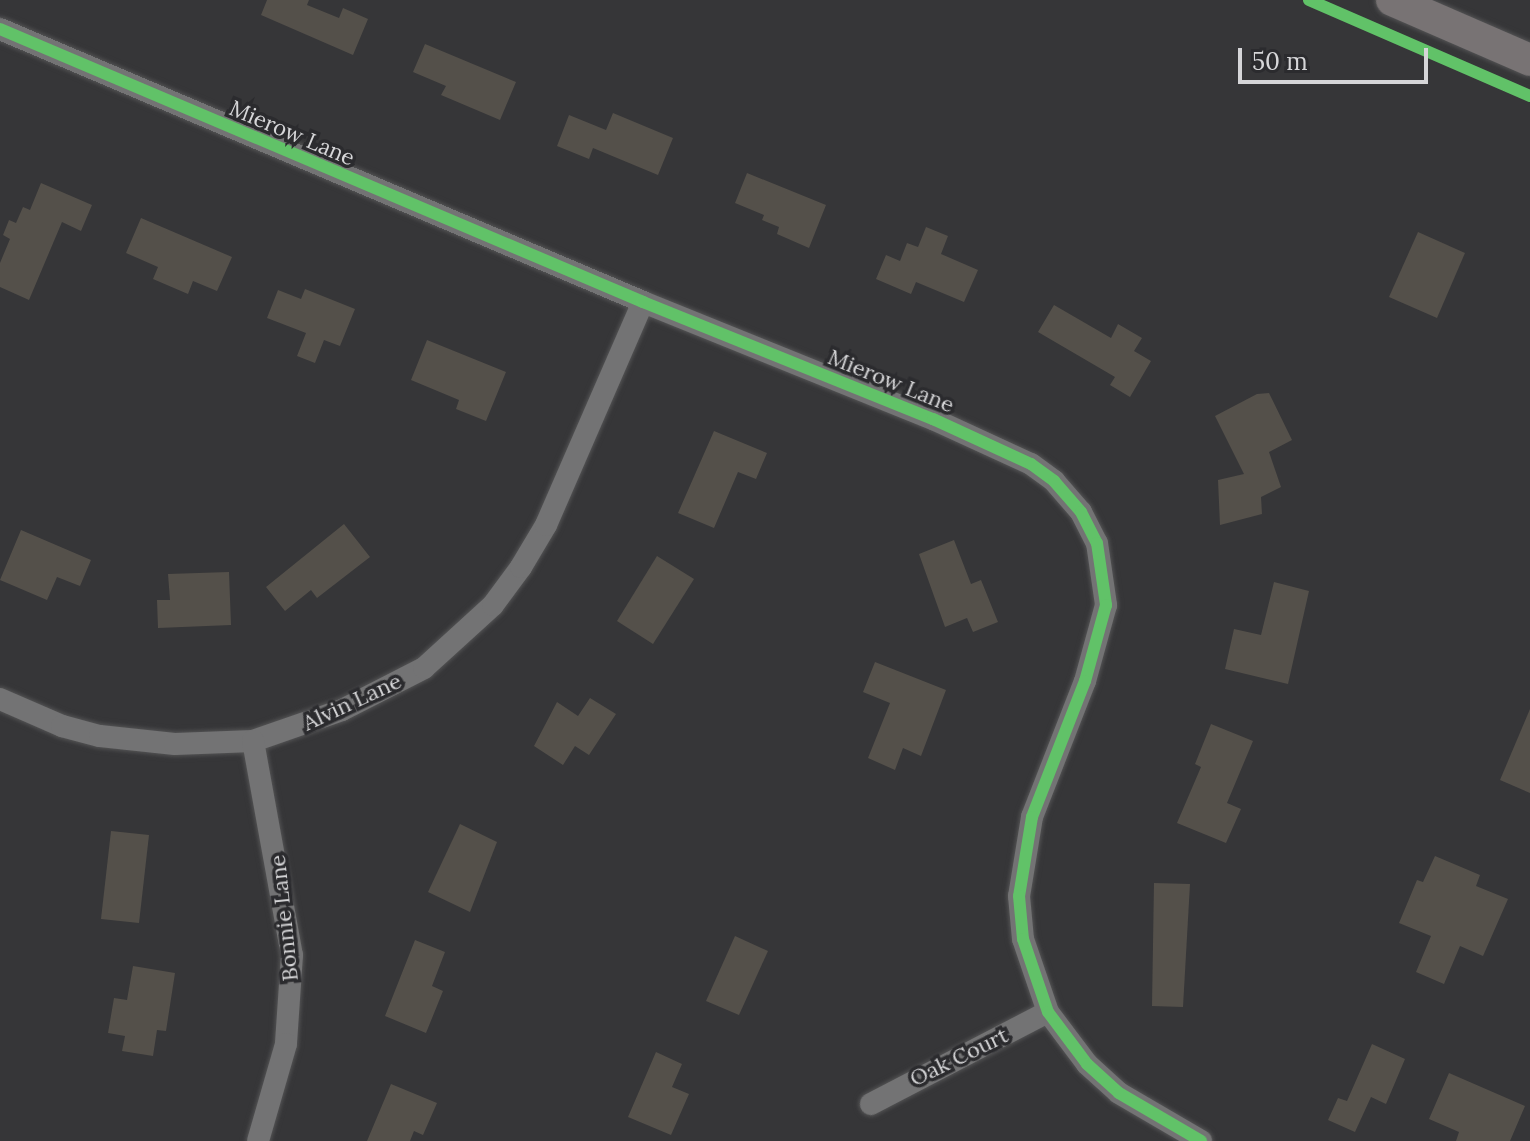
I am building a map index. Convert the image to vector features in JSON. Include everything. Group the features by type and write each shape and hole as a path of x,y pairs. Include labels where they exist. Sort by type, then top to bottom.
{"main road":[{"path":"1392,0 1530,60"}],"street":[{"name":"Mierow Lane","path":"0,29 643,302 933,419 1031,464 1081,512 1097,543 1106,605 1085,681 1032,817 1019,896 1023,939 1048,1012 1087,1064 1119,1093 1201,1141"},
{"name":"Alvin Lane","path":"0,699 100,736 175,744 253,741 385,691 424,668 493,605 546,525 643,302"},
{"name":"Bonnie Lane","path":"253,741 292,955 286,1044 258,1141"},
{"name":"Oak Court","path":"871,1104 1048,1012"}],"building":[{"path":"267,0 309,0 307,5 339,18 343,8 368,19 353,55 261,15"},
{"path":"425,44 516,82 500,120 441,95 446,86 413,72"},
{"path":"613,113 673,138 658,175 593,148 589,159 557,146 569,115 606,130"},
{"path":"747,173 826,205 809,248 777,234 779,227 762,220 764,215 735,203"},
{"path":"41,183 92,205 81,231 62,222 29,300 0,287 0,263 10,239 3,235 9,220 16,223 23,207 30,210"},
{"path":"141,218 232,257 217,291 193,281 188,294 153,279 158,267 126,253"},
{"path":"926,227 948,236 941,254 978,270 964,302 916,282 911,294 876,279 886,255 900,261 907,243 918,247"},
{"path":"1418,232 1465,253 1437,318 1389,297"},
{"path":"305,289 355,309 340,346 324,340 315,363 297,356 306,333 267,318 278,290 301,299"},
{"path":"1054,305 1111,338 1118,324 1142,338 1134,351 1151,361 1130,397 1110,385 1115,377 1038,332"},
{"path":"427,340 506,372 486,421 456,409 459,400 411,380"},
{"path":"1269,393 1292,440 1269,452 1281,487 1261,497 1262,514 1220,525 1218,480 1244,474 1215,416 1257,394"},
{"path":"714,431 767,453 756,479 738,472 714,528 678,513"},
{"path":"344,524 370,557 317,598 311,590 285,611 266,587"},
{"path":"21,530 91,560 80,586 57,577 47,600 0,580"},
{"path":"954,540 971,584 981,580 998,622 973,632 967,618 945,627 919,554"},
{"path":"657,556 694,579 653,644 617,621"},
{"path":"229,572 231,625 158,628 157,600 170,600 168,574"},
{"path":"1274,582 1309,591 1288,684 1225,669 1234,629 1261,635"},
{"path":"875,662 946,690 921,756 903,748 895,770 868,758 890,703 863,692"},
{"path":"590,698 616,714 589,755 575,746 563,765 534,746 557,702 578,716"},
{"path":"1530,709 1530,793 1500,780"},
{"path":"1211,724 1253,741 1227,803 1241,809 1226,843 1177,823 1201,767 1195,764"},
{"path":"460,824 497,842 470,912 428,892"},
{"path":"111,831 149,835 139,923 101,919"},
{"path":"1435,856 1480,875 1476,886 1508,899 1483,956 1460,946 1444,984 1416,972 1431,936 1399,923 1417,880 1423,882"},
{"path":"1154,883 1190,884 1183,1007 1152,1006"},
{"path":"735,936 768,951 739,1015 706,1001"},
{"path":"415,940 445,952 432,986 443,991 426,1033 385,1016"},
{"path":"133,966 175,973 166,1031 157,1030 153,1056 122,1051 125,1036 108,1033 114,998 127,1000"},
{"path":"1372,1044 1405,1059 1386,1104 1371,1097 1355,1132 1328,1120 1338,1098 1347,1101"},
{"path":"656,1052 682,1064 672,1087 689,1094 671,1135 628,1117"},
{"path":"1449,1073 1525,1106 1510,1141 1456,1141 1459,1132 1429,1119"},
{"path":"391,1084 437,1103 423,1135 414,1131 410,1141 367,1141"}],"cycle path":[{"path":"1309,0 1530,96"},
{"path":"0,29 643,302 933,419 1031,464 1054,481 1081,512 1097,543 1106,605 1085,681 1032,817 1019,896 1023,939 1048,1012 1087,1064 1119,1093 1201,1141"}]}
